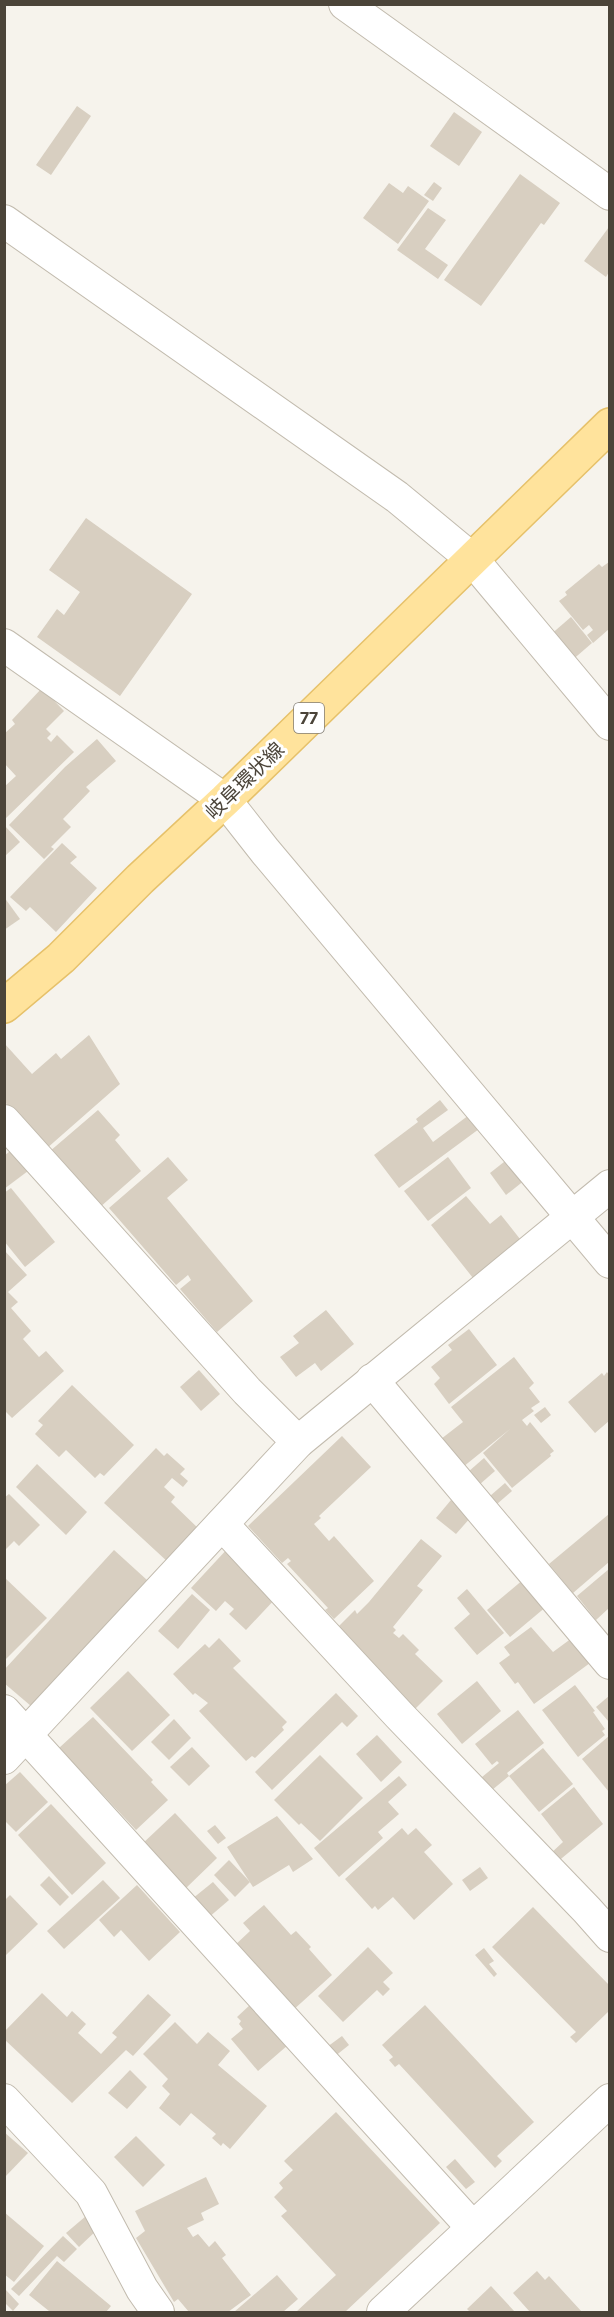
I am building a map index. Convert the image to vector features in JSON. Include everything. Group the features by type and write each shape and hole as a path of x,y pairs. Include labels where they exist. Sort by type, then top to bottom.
{"main road":[{"name":"岐阜環状線","path":"4,1006 61,958 609,425"}],"street":[{"path":"345,4 609,194"},
{"path":"4,221 397,497 472,560 609,724"},
{"path":"4,645 225,800 609,1262"},
{"path":"4,1121 247,1391 298,1442"},
{"path":"4,1758 298,1442 609,1186"},
{"path":"372,1380 609,1663"},
{"path":"222,1524 399,1715 579,1901 609,1936"},
{"path":"4,1712 27,1734 474,2228"},
{"path":"4,2100 92,2193 142,2289 158,2313"},
{"path":"383,2313 609,2100"}],"building":[{"path":"77,106 91,116 51,175 36,165"},
{"path":"454,112 482,132 459,166 430,146"},
{"path":"520,174 560,203 544,225 541,223 481,306 444,280"},
{"path":"434,182 442,188 433,201 424,195"},
{"path":"389,183 403,193 408,186 429,201 398,244 363,218"},
{"path":"428,208 446,220 425,249 448,265 438,279 397,250"},
{"path":"609,227 609,272 606,277 584,261"},
{"path":"86,518 192,594 120,696 37,637 57,609 64,615 80,592 49,570"},
{"path":"609,562 609,629 593,643 587,635 593,630 589,625 583,630 559,601 567,595 565,592 599,564 602,567"},
{"path":"571,617 592,643 570,662 549,636"},
{"path":"42,688 64,711 46,729 51,734 47,738 51,742 57,735 74,752 4,820 4,787 16,776 4,763 4,734 15,724 12,720"},
{"path":"97,739 116,761 86,787 90,791 63,819 71,827 51,847 54,849 44,859 9,825 65,767"},
{"path":"4,825 20,842 4,857"},
{"path":"62,843 77,857 70,863 97,888 56,932 30,907 26,911 10,897"},
{"path":"4,897 20,919 4,930"},
{"path":"89,1035 120,1084 46,1149 4,1101 4,1043 32,1074 56,1053 61,1059"},
{"path":"440,1100 448,1110 423,1128 433,1142 469,1115 479,1129 399,1188 374,1155 418,1122 416,1119"},
{"path":"98,1110 120,1135 115,1140 141,1171 99,1208 49,1152"},
{"path":"15,1147 32,1168 4,1189 4,1156"},
{"path":"168,1157 188,1180 167,1198 253,1301 217,1332 180,1289 191,1280 188,1275 176,1285 109,1208"},
{"path":"448,1157 471,1188 428,1221 404,1191"},
{"path":"509,1158 525,1180 506,1195 490,1173"},
{"path":"11,1188 55,1242 25,1267 4,1241 4,1193"},
{"path":"466,1196 490,1224 501,1215 520,1239 473,1278 431,1225"},
{"path":"4,1250 27,1275 8,1292 18,1302 11,1308 31,1331 23,1339 39,1357 46,1351 64,1371 12,1418 4,1410"},
{"path":"326,1310 354,1344 321,1371 315,1363 296,1377 280,1357 299,1343 293,1336"},
{"path":"469,1329 497,1365 449,1404 434,1384 440,1378 431,1367 452,1350 448,1345"},
{"path":"514,1357 534,1383 529,1388 540,1402 531,1408 534,1411 522,1420 527,1426 530,1422 554,1451 512,1488 483,1453 510,1429 463,1467 441,1439 463,1422 451,1407"},
{"path":"199,1370 220,1394 201,1411 180,1387"},
{"path":"607,1372 609,1375 609,1421 595,1433 568,1402 602,1373 604,1376"},
{"path":"72,1385 134,1445 104,1476 100,1473 95,1478 66,1450 59,1457 35,1434 43,1425 38,1421"},
{"path":"545,1407 551,1415 541,1423 534,1415"},
{"path":"342,1436 371,1467 319,1516 321,1518 314,1524 329,1541 334,1536 374,1581 334,1619 325,1610 328,1608 287,1564 291,1561 288,1558 282,1563 248,1526"},
{"path":"156,1448 164,1456 167,1453 185,1469 180,1474 188,1481 183,1487 172,1478 164,1487 175,1497 171,1502 200,1530 169,1563 104,1503"},
{"path":"484,1458 495,1471 479,1485 468,1472"},
{"path":"37,1464 87,1512 66,1535 16,1487"},
{"path":"505,1483 512,1491 497,1504 490,1496"},
{"path":"9,1494 40,1525 19,1546 14,1541 4,1551 4,1498"},
{"path":"451,1500 471,1517 456,1534 436,1518"},
{"path":"609,1514 609,1562 573,1593 549,1564"},
{"path":"421,1539 442,1556 417,1586 423,1590 393,1627 396,1630 393,1633 399,1638 403,1634 419,1650 415,1654 443,1681 407,1717 338,1627 355,1610 357,1614 369,1602"},
{"path":"229,1547 277,1597 246,1630 229,1614 234,1609 225,1601 216,1611 191,1588"},
{"path":"114,1550 147,1580 31,1706 4,1683 4,1670"},
{"path":"609,1569 609,1608 596,1620 577,1596"},
{"path":"4,1577 47,1618 4,1661"},
{"path":"524,1579 547,1606 510,1637 487,1610"},
{"path":"467,1589 504,1633 477,1655 454,1628 470,1614 457,1598"},
{"path":"192,1594 210,1610 178,1649 158,1631"},
{"path":"531,1627 553,1652 572,1638 590,1663 534,1704 518,1682 515,1684 499,1663 510,1655 504,1647"},
{"path":"219,1638 241,1661 233,1668 287,1722 282,1727 284,1730 255,1758 252,1756 246,1761 199,1711 208,1703 195,1693 193,1695 173,1674 205,1644 209,1648"},
{"path":"128,1671 170,1715 132,1751 90,1708"},
{"path":"477,1681 501,1711 462,1744 437,1714"},
{"path":"575,1685 595,1711 593,1712 605,1729 602,1731 605,1735 578,1757 542,1710"},
{"path":"336,1693 358,1716 347,1727 342,1722 272,1790 255,1772"},
{"path":"609,1696 609,1722 596,1707"},
{"path":"518,1710 544,1743 507,1773 509,1776 486,1795 476,1782 499,1763 497,1761 492,1765 475,1744"},
{"path":"93,1717 153,1780 151,1782 168,1800 136,1830 59,1748"},
{"path":"174,1719 191,1738 169,1760 151,1742"},
{"path":"377,1735 402,1762 381,1782 356,1754"},
{"path":"609,1736 609,1792 582,1759"},
{"path":"192,1747 210,1766 189,1786 170,1767"},
{"path":"543,1748 573,1784 539,1812 509,1776"},
{"path":"320,1755 363,1798 320,1841 301,1823 299,1825 274,1800"},
{"path":"20,1772 48,1802 16,1832 4,1820 4,1786"},
{"path":"399,1776 407,1785 388,1802 399,1814 378,1832 383,1838 339,1877 314,1848"},
{"path":"574,1787 603,1824 556,1863 549,1855 563,1842 541,1814"},
{"path":"51,1804 106,1863 72,1895 18,1835"},
{"path":"175,1813 217,1858 184,1890 141,1845"},
{"path":"277,1816 313,1859 293,1872 289,1865 253,1887 227,1847"},
{"path":"215,1825 226,1838 218,1844 207,1831"},
{"path":"402,1828 408,1835 416,1828 432,1845 424,1852 453,1884 414,1920 393,1897 378,1910 375,1906 372,1909 345,1879"},
{"path":"229,1860 250,1882 235,1897 214,1875"},
{"path":"480,1867 488,1878 470,1891 462,1880"},
{"path":"49,1876 69,1897 60,1906 40,1885"},
{"path":"103,1880 120,1898 64,1949 47,1931"},
{"path":"213,1882 229,1900 208,1918 192,1899"},
{"path":"137,1885 180,1932 149,1961 121,1930 114,1937 99,1920"},
{"path":"10,1895 38,1924 6,1955 4,1953 4,1901"},
{"path":"264,1905 291,1935 296,1931 332,1975 292,2011 233,1947 250,1931 243,1923"},
{"path":"533,1907 609,1985 609,2011 576,2043 570,2037 576,2032 492,1947"},
{"path":"368,1947 393,1973 383,1982 390,1989 383,1996 377,1990 343,2022 318,1996"},
{"path":"484,1948 494,1961 489,1964 497,1974 494,1977 475,1955"},
{"path":"42,1993 67,2017 72,2011 86,2024 78,2033 101,2054 117,2037 112,2033 148,1994 171,2015 133,2056 126,2050 72,2103 4,2039 4,2032"},
{"path":"251,2004 288,2045 258,2071 231,2039 243,2029 237,2017"},
{"path":"425,2005 534,2122 497,2156 502,2161 495,2168 399,2064 395,2067 389,2060 393,2057 382,2045"},
{"path":"175,2022 197,2044 208,2032 230,2051 218,2065 267,2106 230,2149 223,2143 221,2146 212,2138 216,2134 191,2113 180,2126 159,2108 170,2094 162,2086 168,2079 143,2054"},
{"path":"342,2036 349,2045 334,2057 327,2047"},
{"path":"130,2070 147,2087 127,2109 108,2093"},
{"path":"336,2112 440,2223 345,2312 296,2312 336,2275 281,2216 287,2211 274,2197 283,2188 279,2183 293,2170 284,2161"},
{"path":"4,2132 28,2153 4,2178"},
{"path":"136,2136 165,2165 143,2187 114,2157"},
{"path":"455,2159 475,2182 466,2189 446,2167"},
{"path":"206,2177 219,2204 201,2213 204,2220 187,2228 193,2237 198,2234 209,2247 215,2241 226,2255 222,2258 251,2295 228,2312 189,2312 178,2299 174,2302 136,2238 145,2231 135,2211"},
{"path":"4,2212 44,2246 14,2282 4,2274"},
{"path":"86,2216 98,2229 79,2247 66,2233"},
{"path":"63,2236 77,2249 64,2262 57,2256 19,2296 11,2289"},
{"path":"57,2261 111,2306 106,2312 47,2312 49,2311 29,2295"},
{"path":"537,2271 545,2280 549,2276 582,2312 530,2312 513,2293"},
{"path":"277,2275 298,2299 283,2312 234,2312"},
{"path":"491,2286 515,2312 470,2312 467,2309"},
{"path":"5,2289 19,2304 13,2311 5,2303"}]}
